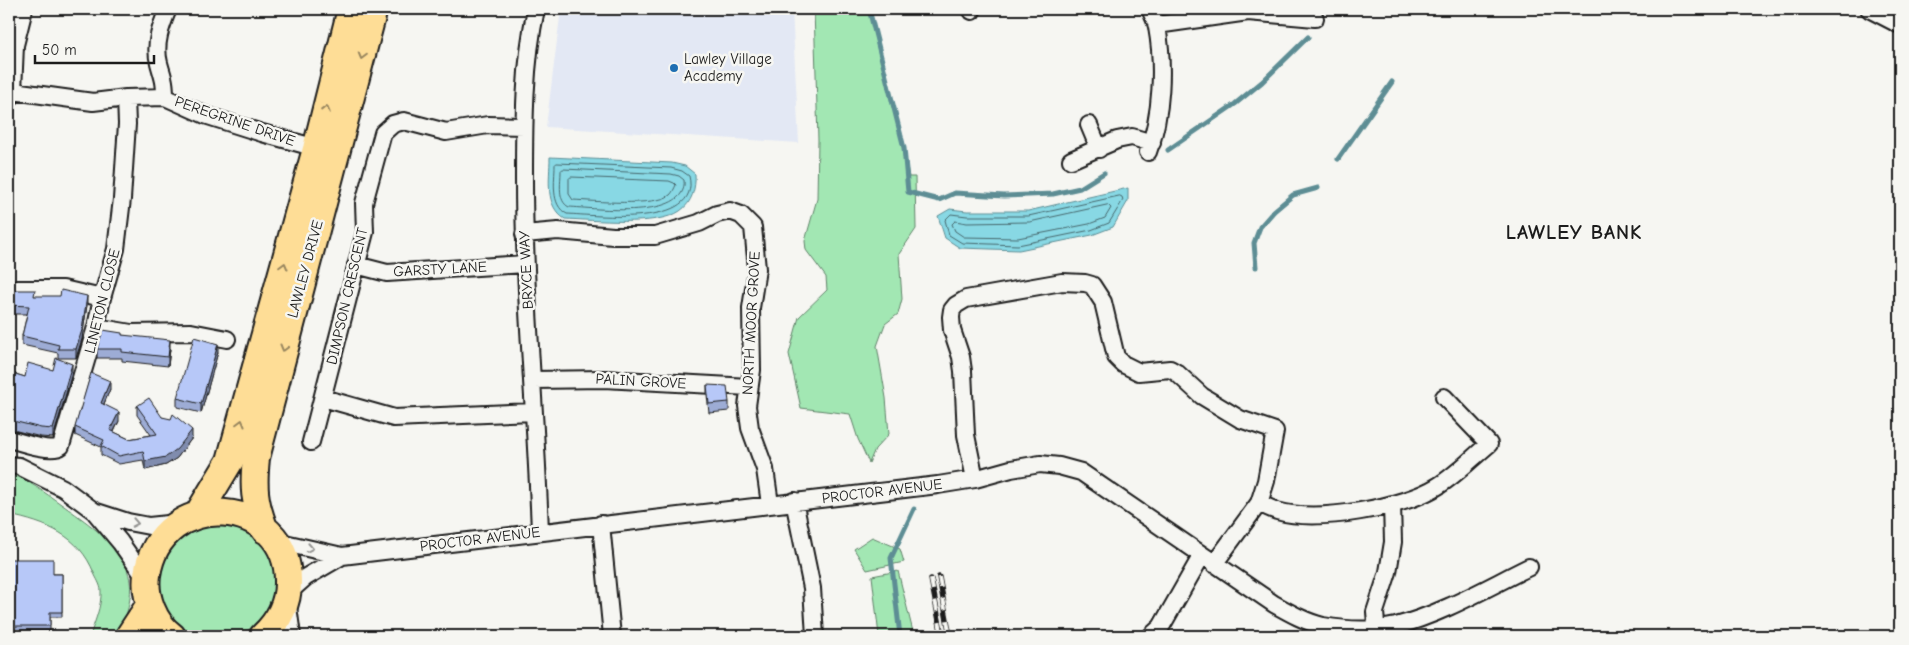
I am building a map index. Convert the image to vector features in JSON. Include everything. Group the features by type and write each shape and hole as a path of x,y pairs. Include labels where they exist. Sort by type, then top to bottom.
{"main road":[{"name":"LAWLEY DRIVE","path":"286,600 288,573 283,554 258,512 254,486 256,458 326,151 352,9"},
{"name":"LAWLEY DRIVE","path":"130,636 148,591 149,562 156,547 165,534 188,518 230,461 326,151 374,9"},
{"path":"188,518 222,511 245,517 271,535"},
{"path":"148,591 157,620 172,636"},
{"path":"263,636 274,626 286,600"}],"street":[{"path":"11,96 12,44 24,9"},
{"path":"166,98 165,80 158,61 158,33 168,9"},
{"name":"BRYCE WAY","path":"536,9 527,73 524,126 524,234 540,532"},
{"path":"1071,160 1117,140 1132,137 1150,148 1159,107 1160,88 1157,25 1150,9"},
{"path":"1869,9 1900,25"},
{"path":"1157,25 1248,12 1297,12 1314,18"},
{"name":"PEREGRINE DRIVE","path":"11,96 93,102 126,98 166,98 205,115 326,151"},
{"name":"LINETON CLOSE","path":"9,439 50,449 58,449 61,446 96,327 116,249 122,199 127,124 126,98"},
{"name":"DIMPSON CRESCENT","path":"311,442 365,232 364,203 383,133 396,122 404,121 446,132 488,125 524,126"},
{"path":"1089,125 1099,149"},
{"name":"NORTH MOOR GROVE","path":"524,234 558,230 613,236 655,236 699,223 716,214 730,212 741,215 753,227 757,269 751,308 752,370 747,406 750,428 765,469 770,504"},
{"name":"GARSTY LANE","path":"356,265 387,273 525,264"},
{"path":"975,479 966,435 963,371 952,330 952,310 956,304 966,299 1062,282 1092,285 1098,292 1103,302 1116,357 1123,364 1139,372 1170,369 1177,372 1202,396 1224,410 1240,419 1276,432 1268,473 1259,503 1208,560 1161,627 1151,636"},
{"path":"9,289 63,290 102,298"},
{"path":"96,327 131,333 190,332 227,339"},
{"name":"PALIN GROVE","path":"533,380 604,379 749,387"},
{"path":"1259,503 1277,511 1297,514 1337,514 1392,504 1438,486 1489,444 1444,397"},
{"path":"323,398 394,418 533,412"},
{"path":"9,464 19,466 63,488 94,511 120,542 148,591"},
{"name":"PROCTOR AVENUE","path":"286,600 306,577 342,556 975,479 1011,468 1040,464 1059,466 1081,472 1274,604 1298,617 1322,626 1377,632 1431,614 1529,567"},
{"path":"794,501 812,588 815,636"},
{"path":"1377,632 1375,612 1388,572 1393,542 1392,504"},
{"path":"94,511 128,522 149,526 188,518"},
{"path":"601,524 612,636"},
{"name":"PROCTOR AVENUE","path":"271,535 342,556"},
{"path":"286,600 288,636"}],"shaded area":[{"name":"Lawley Village Academy","path":"561,9 792,9 799,143 546,127"}],"green space":[{"path":"814,9 869,9 904,148 909,177 915,177 916,229 899,254 902,299 898,314 885,324 877,346 886,398 889,434 875,449 869,463 858,439 850,414 801,408 789,354 799,317 827,290 826,277 806,250 805,241 817,199 818,140"},
{"path":"9,473 36,487 80,518 111,544 122,559 129,575 130,592 127,613 117,636 90,636 99,608 101,589 88,560 80,549 60,533 48,527 9,515"},
{"path":"217,523 239,527 258,540 271,559 275,581 271,603 258,622 239,635 217,639 195,635 176,622 163,603 159,581 163,559 176,540 195,527"},
{"path":"872,537 900,549 904,562 867,570 854,549"},
{"path":"898,571 914,636 879,636 872,576"}],"water":[{"path":"550,157 672,163 685,166 695,174 694,190 688,204 670,216 641,221 565,219 558,214 551,199 549,183"},
{"path":"1128,188 1128,201 1113,227 1092,235 1019,250 960,248 945,238 938,216 950,209 967,211 1028,211"}],"building":[{"path":"9,290 35,290 34,296 60,296 61,290 87,296 82,330 76,349 58,349 59,345 22,336 29,306 9,305"},
{"path":"103,330 122,333 122,335 170,340 168,357 122,352 122,349 97,349"},
{"path":"194,337 218,344 201,404 177,398"},
{"path":"56,358 72,364 53,429 9,420 9,372 25,377 28,363 53,370"},
{"path":"91,373 110,381 101,403 119,412 110,430 129,439 157,434 137,406 149,398 162,417 171,419 173,414 192,430 177,449 166,457 145,461 143,451 119,456 101,446 104,440 75,427"},
{"path":"707,385 727,386 729,402 709,404"},
{"path":"9,559 53,559 53,574 62,574 62,612 50,612 50,626 9,626"}],"waterway":[{"path":"869,9 904,148 908,192 939,200 955,193 1004,196 1053,194 1080,188 1104,173"},
{"path":"1168,150 1235,104 1262,82 1308,37"},
{"path":"1338,159 1392,82"},
{"path":"1256,267 1254,243 1260,227 1274,211 1293,195 1318,188"},
{"path":"900,636 891,558 914,509"}],"railway":[{"path":"939,577 950,636"},
{"path":"931,579 942,636"}],"place":[{"name":"Lawley Village Academy","path":"674,68"}],"district":[{"name":"LAWLEY BANK","path":"1574,232"}]}
